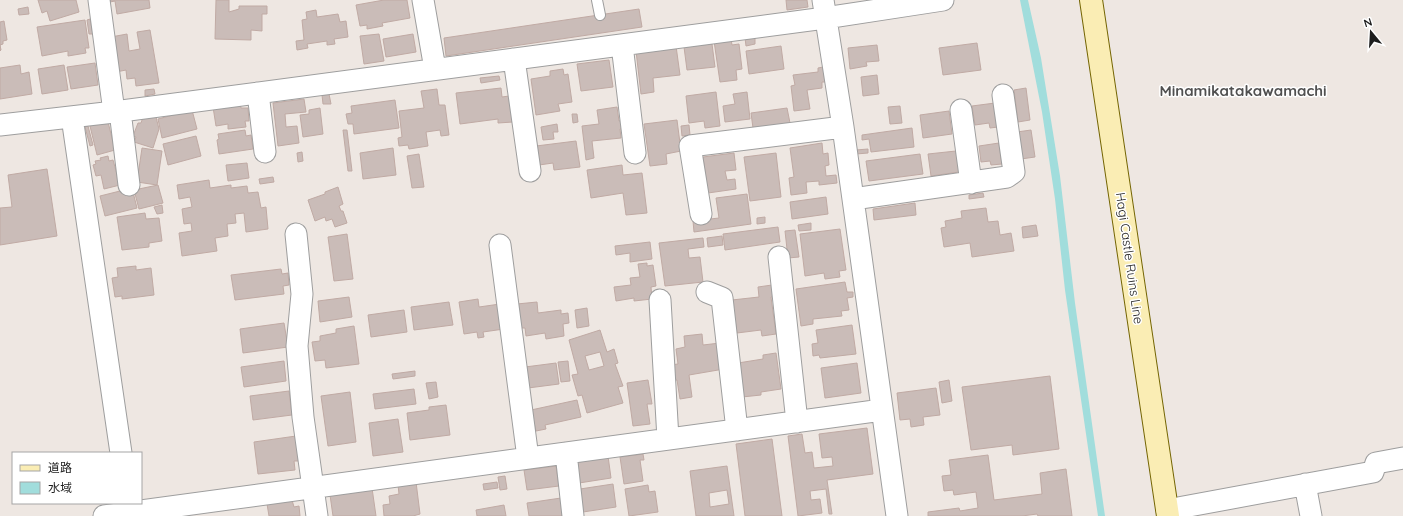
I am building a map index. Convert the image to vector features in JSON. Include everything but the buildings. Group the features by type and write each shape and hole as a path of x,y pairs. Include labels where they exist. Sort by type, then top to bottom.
{"main road":[{"name":"Hagi Castle Ruins Line","path":"1091,0 1167,513"}],"street":[{"path":"99,0 129,185"},
{"path":"423,0 435,69"},
{"path":"0,125 72,118 514,58 824,9 943,0"},
{"path":"824,9 843,127 896,516"},
{"path":"609,44 635,153"},
{"path":"514,58 530,172"},
{"path":"258,93 265,152"},
{"path":"853,199 1007,178 1014,172 1003,95"},
{"path":"961,110 971,182"},
{"path":"72,118 121,452"},
{"path":"701,214 690,146 843,127"},
{"path":"296,234 302,294 297,346 303,417 317,516"},
{"path":"500,245 528,458"},
{"path":"780,257 797,422"},
{"path":"707,292 722,298 737,430"},
{"path":"660,300 668,439"},
{"path":"104,516 130,510 313,488 882,410"},
{"path":"566,453 573,516"},
{"path":"1167,513 1305,484 1373,472 1376,463 1403,458"},
{"path":"1305,484 1311,516"}],"lane":[{"path":"597,0 600,15"}],"water":[{"path":"1020,0 1028,0 1041,58 1060,176 1075,303 1105,516 1098,516 1065,290 1055,199 1042,112"}],"district":[{"name":"Minamikatakawamachi","path":"1243,90"}]}
